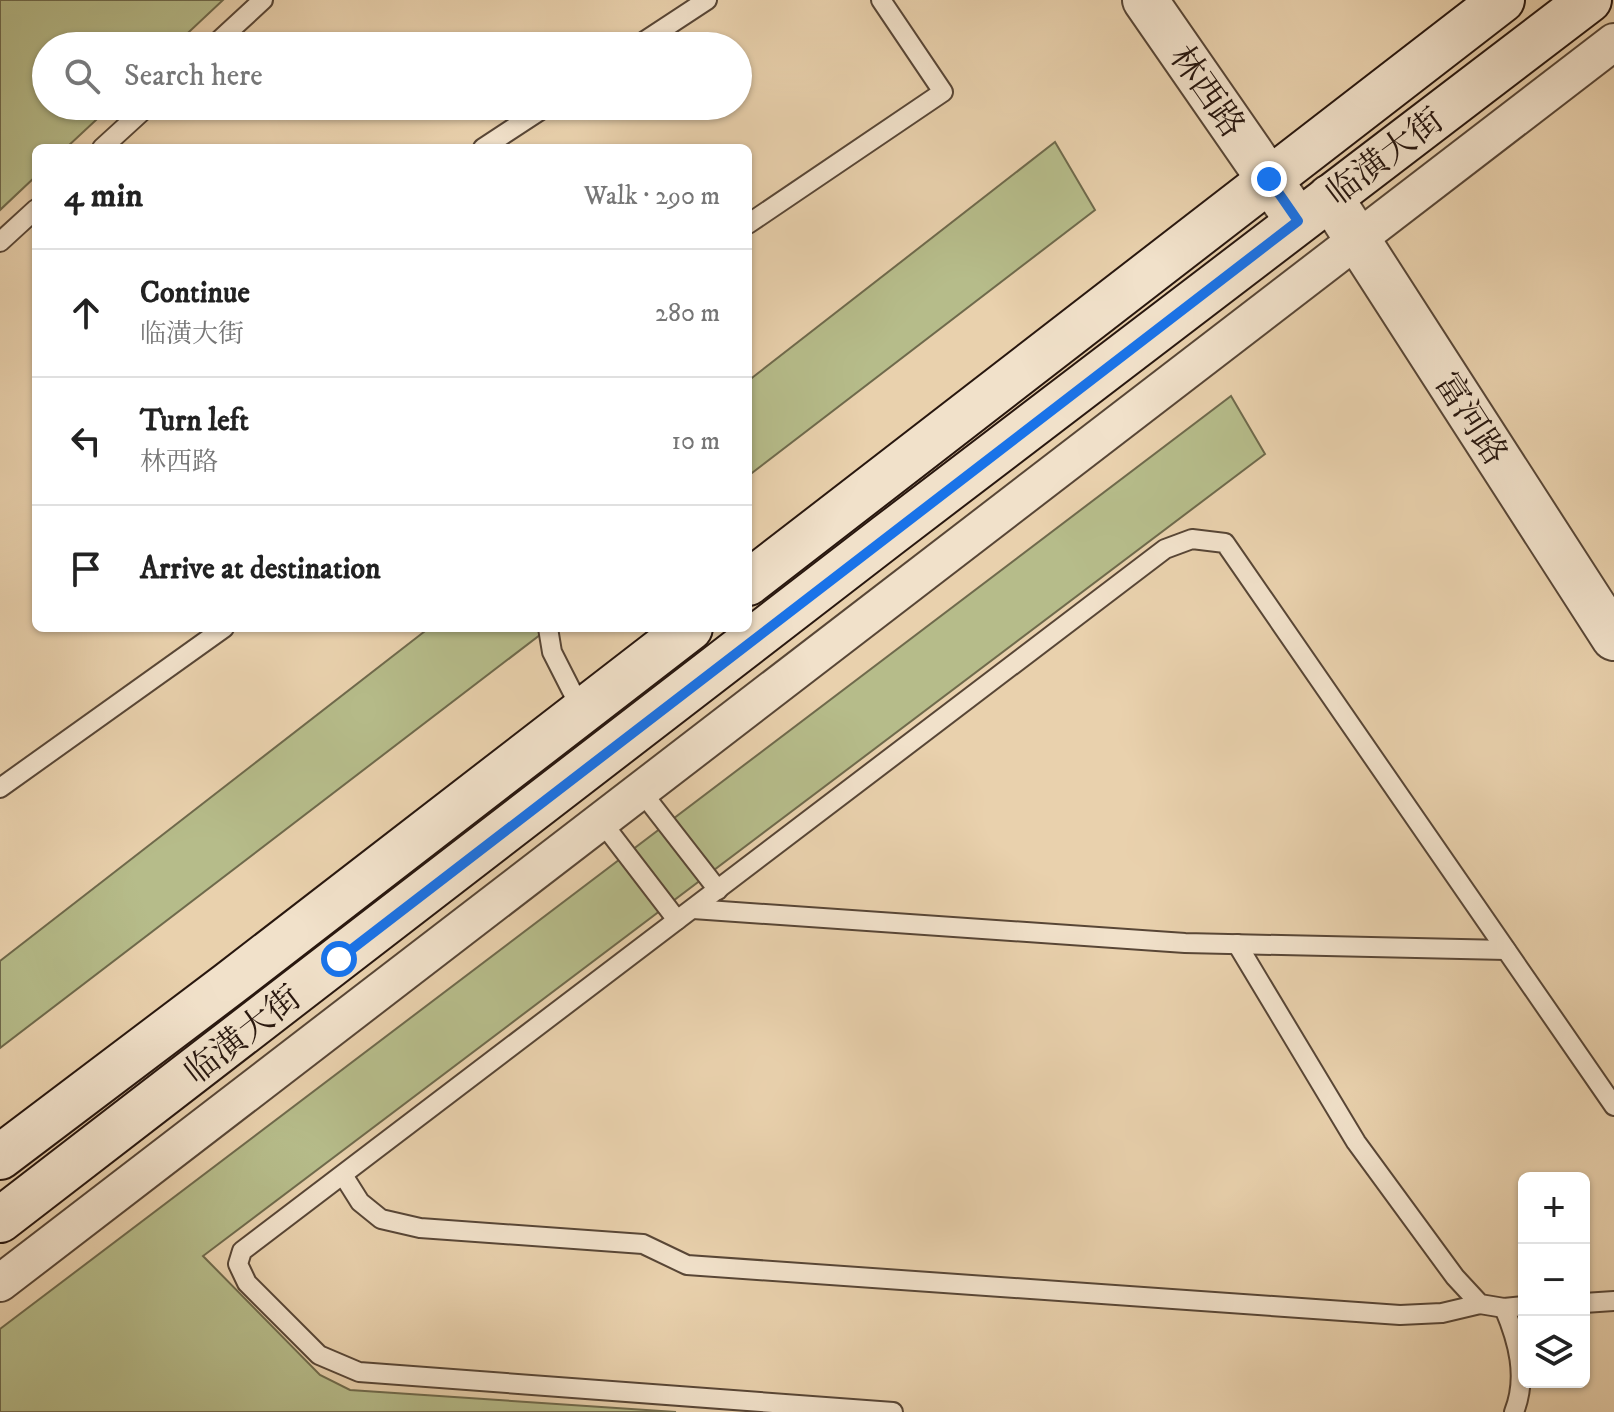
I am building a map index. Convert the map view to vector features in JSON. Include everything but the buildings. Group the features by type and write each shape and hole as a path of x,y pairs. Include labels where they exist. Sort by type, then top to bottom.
{"main road":[{"name":"林西路","path":"1145,0 1269,179 1314,209"},
{"name":"临潢大街","path":"752,580 1502,0"},
{"name":"临潢大街","path":"0,1220 1589,0"},
{"name":"富河路","path":"1314,209 1357,240 1614,638"},
{"name":"临潢大街","path":"0,1157 683,632"}],"street":[{"path":"0,1283 1614,42"}],"lane":[{"path":"228,32 263,0"},
{"path":"658,32 707,0"},
{"path":"752,221 943,92 881,0"},
{"path":"106,144 133,120"},
{"path":"489,144 526,120"},
{"path":"0,242 32,213"},
{"path":"893,1412 359,1372 319,1355 247,1283 238,1264 242,1251 1165,549 1192,539 1225,543 1614,1106"},
{"path":"0,788 218,632"},
{"path":"549,632 552,652 582,711"},
{"path":"641,791 718,890"},
{"path":"601,821 677,920"},
{"path":"693,909 1169,942 1506,950"},
{"path":"1237,944 1356,1142 1455,1277 1480,1304"},
{"path":"343,1175 360,1202 381,1219 420,1228 643,1244 687,1265 1400,1315 1442,1313 1480,1304 1518,1307"},
{"path":"1590,1303 1614,1301"},
{"path":"1504,1308 1518,1340 1522,1383 1514,1412"}],"green space":[{"path":"0,0 223,0 189,32 32,32 32,120 96,120 70,144 32,144 32,180 0,210"},
{"path":"1055,142 1095,210 752,473 752,378"},
{"path":"1231,396 1265,454 203,1256 320,1375 350,1390 676,1412 0,1412 0,1329"},
{"path":"424,632 544,632 0,1048 0,961"}],"route":[{"path":"339,959 1298,221 1269,179"}]}
